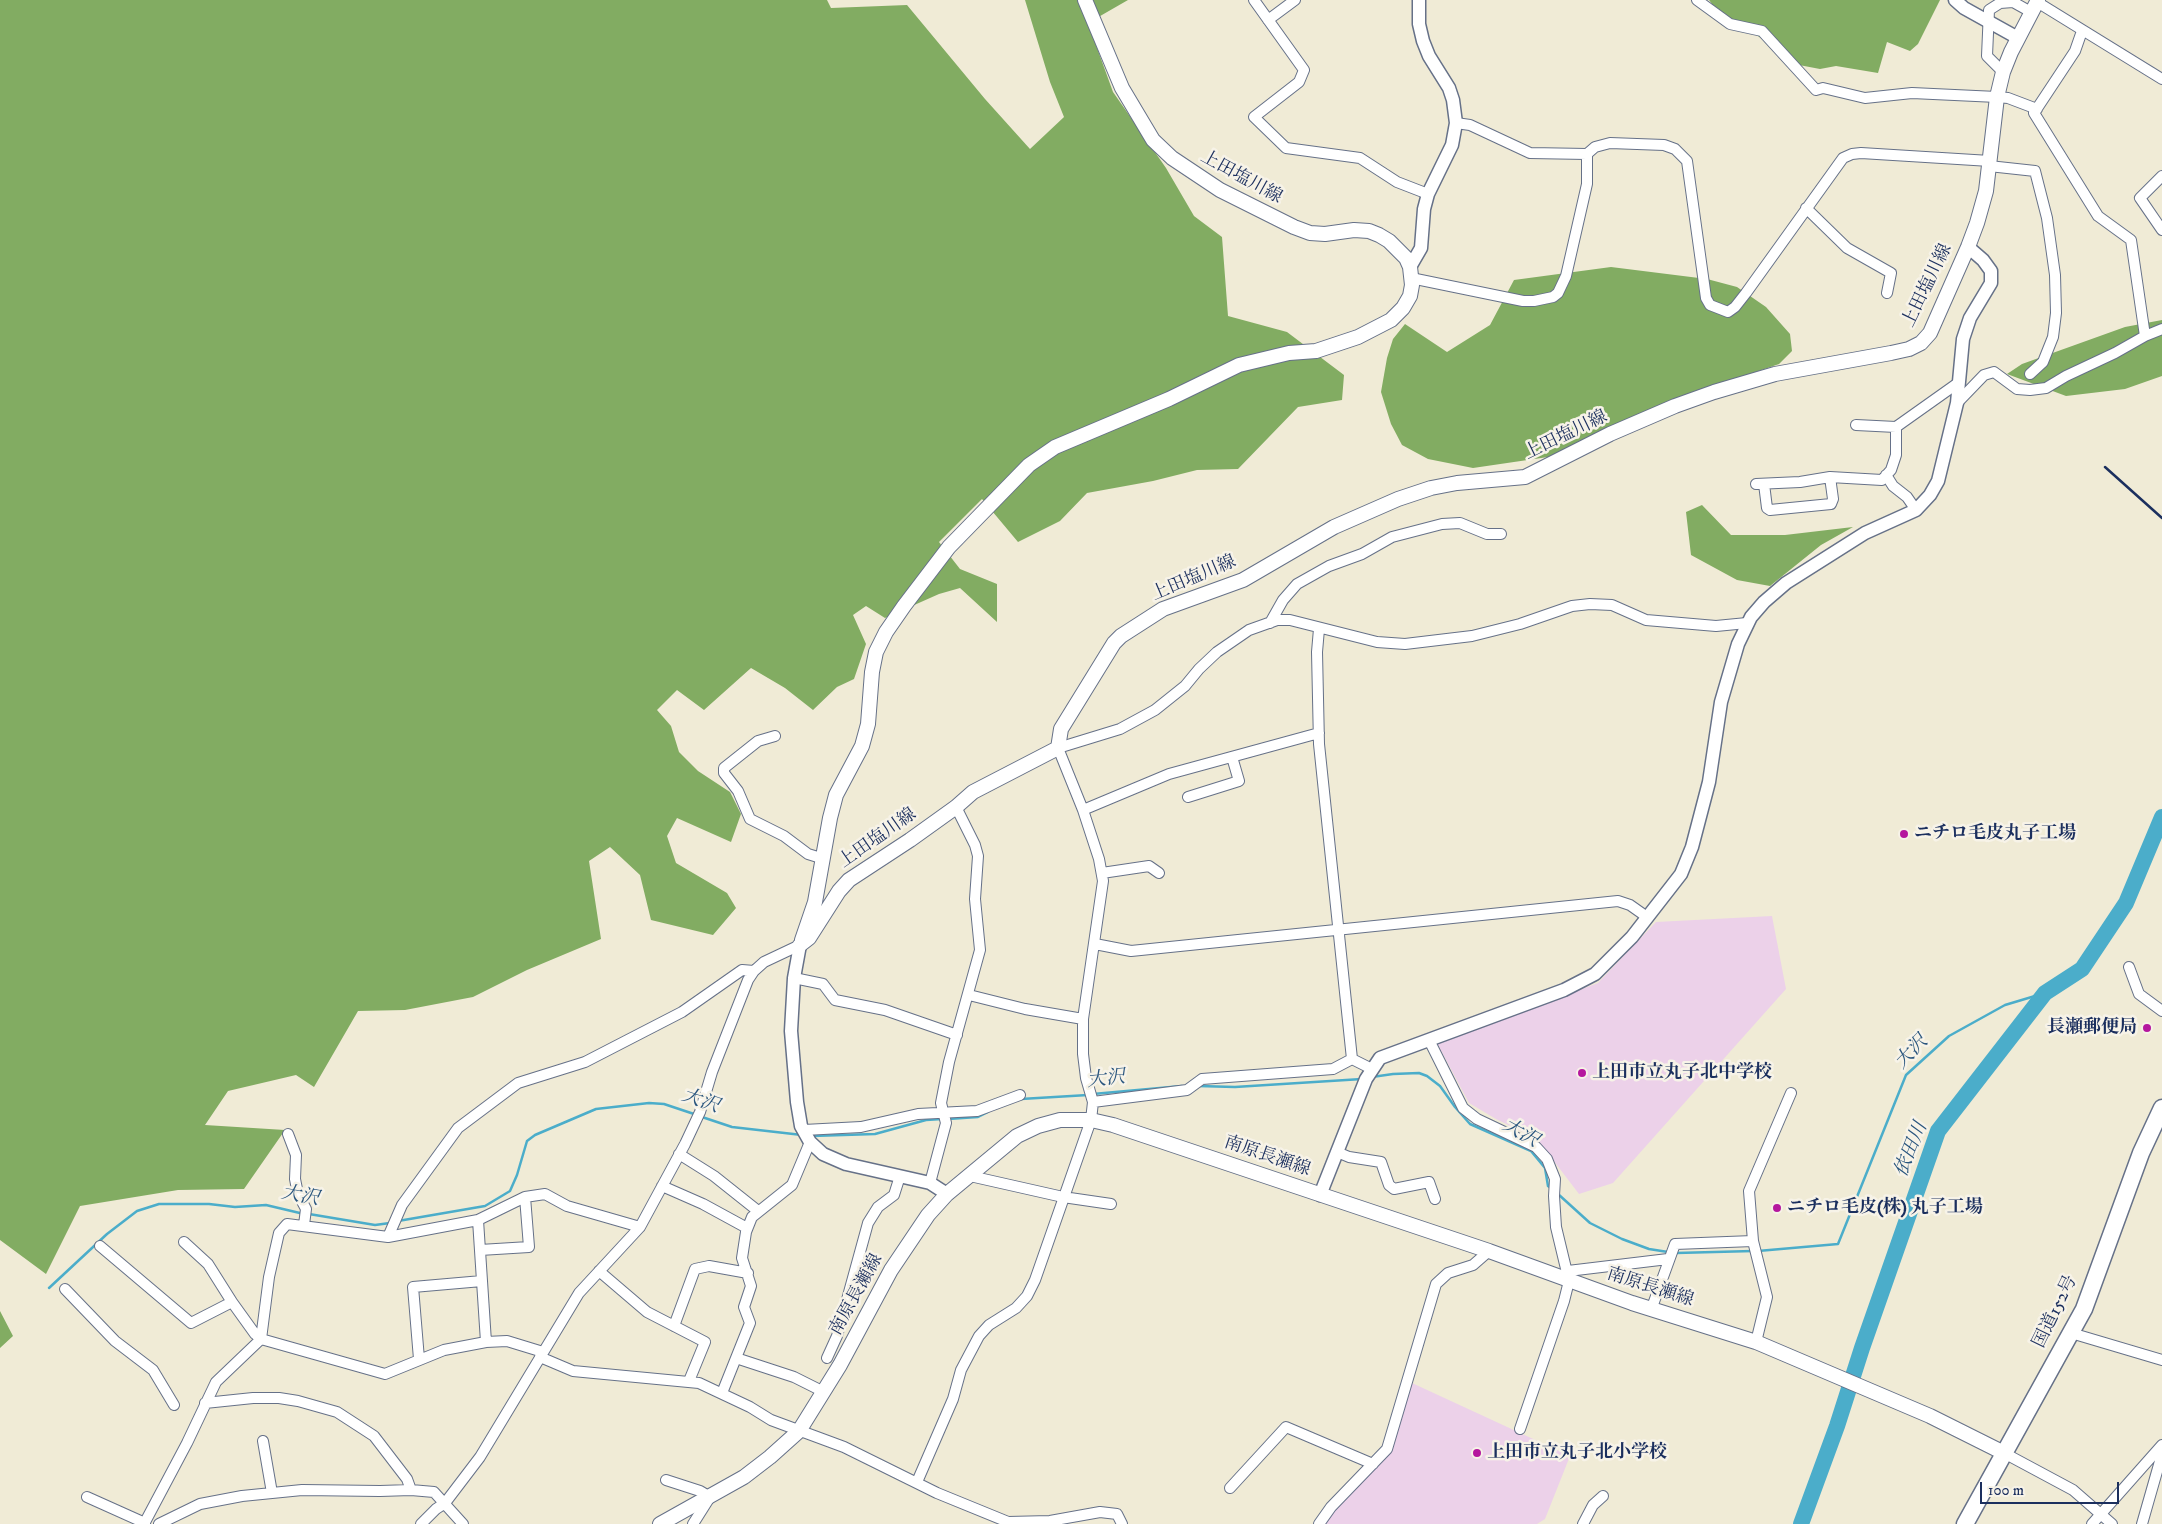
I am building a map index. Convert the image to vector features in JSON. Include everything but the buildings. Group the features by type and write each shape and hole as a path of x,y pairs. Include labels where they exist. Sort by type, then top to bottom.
{"highway":[{"name":"国道152号","path":"1965,1524 2084,1309 2141,1153 2162,1108"}],"main road":[{"name":"上田塩川線","path":"800,945 815,902 836,795 862,746 868,724 872,672 876,652 886,632 949,546 1029,464 1055,447 1169,399 1239,365 1289,353 1316,351 1358,337 1391,320 1410,296 1410,272 1398,250 1379,235 1369,231 1354,230 1325,234 1310,233 1220,190 1172,158 1153,140 1126,96 1085,0"},
{"name":"上田塩川線","path":"800,945 809,938 839,891 849,880 878,863 956,807 973,792 1058,748 1061,729 1114,643 1121,636 1163,609 1243,580 1334,527 1398,499 1431,488 1457,483 1525,476 1610,434 1675,406 1714,392 1775,374 1909,349 1921,343 1930,332 1968,247 1986,191 1997,97 2003,72 2018,38 2036,5"},
{"name":"南原長瀬線","path":"660,1524 710,1497 770,1458 799,1431 824,1392 891,1270 928,1215 947,1194 1017,1136 1038,1126 1060,1120 1090,1120 1132,1131 1489,1252 1569,1276 1651,1310 1778,1350 1930,1416 2004,1453"}],"street":[{"path":"1254,0 1304,70 1299,82 1254,117 1286,148 1360,158 1397,182 1428,194"},
{"path":"1268,20 1295,0"},
{"path":"1419,0 1419,24 1423,41 1429,56 1449,88 1453,100 1456,123 1452,145 1428,194 1424,209 1421,248 1410,272 1523,301 1553,297 1558,293 1566,276 1586,184 1587,154"},
{"path":"1697,0 1730,24 1762,31 1816,90 1823,88 1865,98 1912,93 1997,97 2008,98 2037,109"},
{"path":"1955,0 1964,8 2018,38"},
{"path":"2003,72 1987,56 1989,10 2000,3 2013,2 2036,5 2162,79"},
{"path":"2082,31 2075,52 2034,113 2098,216 2131,240 2146,336"},
{"path":"1456,123 1470,125 1530,153 1587,154 1595,147 1610,143 1664,145 1675,149 1687,161 1706,298 1710,305 1716,309 1728,312 1735,307 1843,158 1852,154 1990,163 2035,171 2047,218 2055,275 2056,313 2053,337 2043,362 2030,374"},
{"path":"2162,176 2140,198 2162,230"},
{"path":"1806,208 1847,248 1892,273 1888,293"},
{"path":"1320,1195 1358,1096 1380,1058 1564,990 1595,974 1627,943 1681,874 1692,847 1709,782 1721,702 1738,644 1747,623 1764,602 1786,583 1865,533 1916,510 1930,496 1938,481 1957,402 1962,339 1970,318 1991,283 1991,270 1968,247"},
{"path":"1957,402 1984,375 1994,372 2017,389 2046,388 2146,336 2162,330"},
{"path":"1856,426 1896,427 1958,383"},
{"path":"1830,477 1833,499 1831,504 1770,510 1767,508 1760,484 1800,482 1830,477 1882,480 1891,470 1896,455 1896,427"},
{"path":"1886,475 1893,486 1907,497 1916,510"},
{"path":"1270,623 1283,600 1297,584 1329,566 1362,554 1392,537 1442,524 1460,523 1487,534 1501,534"},
{"path":"917,1482 953,1398 961,1370 979,1336 989,1325 1016,1308 1027,1296 1035,1280 1090,1120 1092,1102 1083,1054 1083,1019 1104,881 1083,810 1058,748 1120,729 1155,710 1185,686 1198,669 1217,652 1249,630 1277,620 1290,620 1319,629 1377,642 1405,644 1472,636 1520,624 1572,606 1590,604 1612,605 1646,620 1716,626 1747,623"},
{"path":"1319,629 1317,652 1319,733 1352,1059"},
{"path":"1083,810 1169,774 1319,733"},
{"path":"775,736 758,741 724,768 724,773 738,791 750,819 784,836 808,854 824,859"},
{"path":"1188,797 1239,781 1232,756"},
{"path":"930,1183 946,1124 941,1103 944,1087 980,950 975,899 978,856 975,845 956,807"},
{"path":"1102,873 1149,866 1159,873"},
{"path":"1095,944 1131,951 1338,928 1618,901 1630,905 1647,917"},
{"path":"421,1524 436,1509 446,1503 480,1457 579,1293 640,1227 680,1154 700,1112 712,1072 748,980 764,962 800,945"},
{"path":"800,945 794,978 791,1030 797,1102 804,1130 810,1142 823,1154 846,1164 930,1183 947,1194"},
{"path":"2129,966 2139,994 2162,1012"},
{"path":"388,1237 402,1205 458,1128 518,1083 585,1062 682,1012 742,970 754,971"},
{"path":"794,978 823,984 835,1000 885,1010 957,1035"},
{"path":"969,995 1025,1009 1083,1019"},
{"path":"1429,1040 1463,1108 1477,1118 1536,1147 1547,1159 1555,1179 1556,1227 1569,1276 1564,1301 1520,1429"},
{"path":"1352,1059 1372,1069"},
{"path":"1092,1102 1186,1090 1202,1079 1333,1069 1352,1059"},
{"path":"1756,1342 1767,1297 1753,1241 1749,1191 1791,1093"},
{"path":"804,1130 860,1127 918,1114 942,1111 977,1111 1020,1095"},
{"path":"288,1134 296,1155 295,1179 298,1194 306,1209 304,1225"},
{"path":"722,1393 750,1324 744,1307 751,1286 742,1258 747,1228 752,1217 758,1211 792,1185 810,1142"},
{"path":"1337,1152 1348,1157 1382,1162 1389,1185 1394,1190 1429,1182 1435,1199"},
{"path":"680,1154 714,1176 758,1211"},
{"path":"827,1358 837,1336 868,1223 878,1207 894,1195 900,1176"},
{"path":"970,1176 1063,1197 1111,1204"},
{"path":"662,1186 703,1204 747,1228"},
{"path":"87,1497 144,1524 188,1443 216,1382 261,1339 269,1277 279,1233 287,1224 388,1237 478,1220 525,1197 544,1194 567,1206 640,1227"},
{"path":"480,1250 529,1247 525,1197"},
{"path":"478,1220 486,1342"},
{"path":"1651,1310 1675,1244 1753,1241"},
{"path":"184,1242 208,1264 254,1334 261,1339 385,1374 444,1350 486,1342 507,1342 542,1355 573,1371 699,1383 722,1393 771,1420 844,1447 937,1493 1008,1523 1050,1521 1100,1512 1117,1514 1122,1524"},
{"path":"100,1246 191,1323 232,1302"},
{"path":"1318,1524 1331,1507 1387,1449 1436,1284 1448,1273 1473,1265 1489,1252"},
{"path":"1569,1276 1668,1260"},
{"path":"674,1326 695,1269 709,1266 748,1274"},
{"path":"599,1272 647,1312 704,1342 689,1381"},
{"path":"419,1359 413,1287 482,1281"},
{"path":"65,1289 115,1341 152,1370 174,1405"},
{"path":"2070,1333 2162,1360"},
{"path":"736,1358 794,1377 824,1392"},
{"path":"205,1403 252,1398 280,1398 337,1412 374,1436 407,1479 411,1490"},
{"path":"1230,1488 1286,1427 1374,1464"},
{"path":"262,1441 272,1493"},
{"path":"2092,1524 2160,1447"},
{"path":"2142,1524 2160,1462 2160,1447"},
{"path":"2004,1453 2073,1490 2112,1524"},
{"path":"666,1480 700,1491 710,1497 693,1524"},
{"path":"159,1524 200,1504 242,1496 302,1490 411,1490 434,1492 464,1524"},
{"path":"1583,1524 1593,1505 1603,1496"}],"shaded area":[{"name":"上田市立丸子北中学校","path":"1772,916 1786,989 1613,1183 1579,1194 1537,1139 1496,1119 1469,1103 1437,1043 1598,983 1656,922"},
{"name":"上田市立丸子北小学校","path":"1412,1383 1570,1456 1545,1519 1537,1524 1324,1524 1333,1511 1392,1451"}],"green space":[{"path":"0,0 827,0 831,8 907,5 985,99 1030,149 1064,117 1050,82 1025,0 1128,0 1088,23 1113,92 1166,168 1194,216 1222,237 1228,316 1287,332 1344,375 1342,400 1298,407 1238,469 1197,470 1153,481 1087,493 1060,521 1018,542 982,499 939,542 960,569 997,584 997,622 960,588 939,594 885,618 866,606 853,615 866,644 854,679 837,687 813,710 785,688 751,668 704,710 677,690 657,710 671,726 679,752 698,771 730,792 741,814 731,842 677,818 667,836 676,863 727,893 736,908 713,935 651,920 640,875 610,847 589,861 601,939 527,970 473,997 405,1010 358,1011 314,1087 296,1075 228,1091 205,1125 285,1130 244,1189 178,1190 80,1206 46,1274 0,1240"},
{"path":"1709,0 1940,0 1918,44 1910,51 1887,42 1878,73 1836,66 1820,69 1799,65 1755,34 1723,18"},
{"path":"1611,267 1707,279 1737,287 1766,307 1790,334 1792,351 1779,364 1657,406 1548,457 1473,468 1428,459 1402,445 1391,424 1381,392 1387,358 1393,339 1405,324 1447,352 1490,325 1514,280"},
{"path":"2162,320 2162,376 2125,389 2066,396 2007,374 2022,364 2125,327"},
{"path":"1702,505 1731,535 1785,535 1853,527 1821,545 1770,586 1737,580 1691,555 1686,512"},
{"path":"0,1311 13,1336 0,1348"}],"waterway":[{"name":"依田川","path":"1801,1524 1837,1426 1862,1348 1938,1131 2045,993 2082,969 2126,903 2162,817"},
{"name":"大沢","path":"1758,1251 1838,1244 1906,1075 1949,1036 2005,1005 2045,993"},
{"name":"大沢","path":"1372,1077 1419,1073 1427,1076 1440,1086 1470,1124 1531,1151 1545,1168 1548,1186 1552,1189"},
{"name":"大沢","path":"1198,1086 1235,1087 1362,1079"},
{"name":"大沢","path":"1093,1094 1182,1086"},
{"name":"大沢","path":"1021,1099 1088,1095"},
{"name":"大沢","path":"398,1221 485,1206 510,1191 527,1141 535,1135 596,1109 649,1103 664,1104 697,1115"},
{"name":"大沢","path":"948,1119 978,1117 988,1112"},
{"name":"大沢","path":"702,1117 732,1127 802,1135"},
{"name":"大沢","path":"812,1136 875,1134 926,1120 942,1119"},
{"name":"大沢","path":"1558,1194 1590,1223 1622,1239 1649,1249 1668,1252"},
{"name":"大沢","path":"49,1288 107,1234 137,1211 159,1204 209,1204 235,1207 266,1205 304,1214"},
{"name":"大沢","path":"309,1214 375,1225 390,1223"},
{"name":"大沢","path":"1676,1253 1753,1251"}],"railway":[{"path":"2105,467 2162,518"}],"place":[{"name":"ニチロ毛皮丸子工場","path":"1904,834"},
{"name":"長瀬郵便局","path":"2147,1028"},
{"name":"上田市立丸子北中学校","path":"1582,1073"},
{"name":"ニチロ毛皮(株) 丸子工場","path":"1777,1208"},
{"name":"上田市立丸子北小学校","path":"1477,1453"}]}
